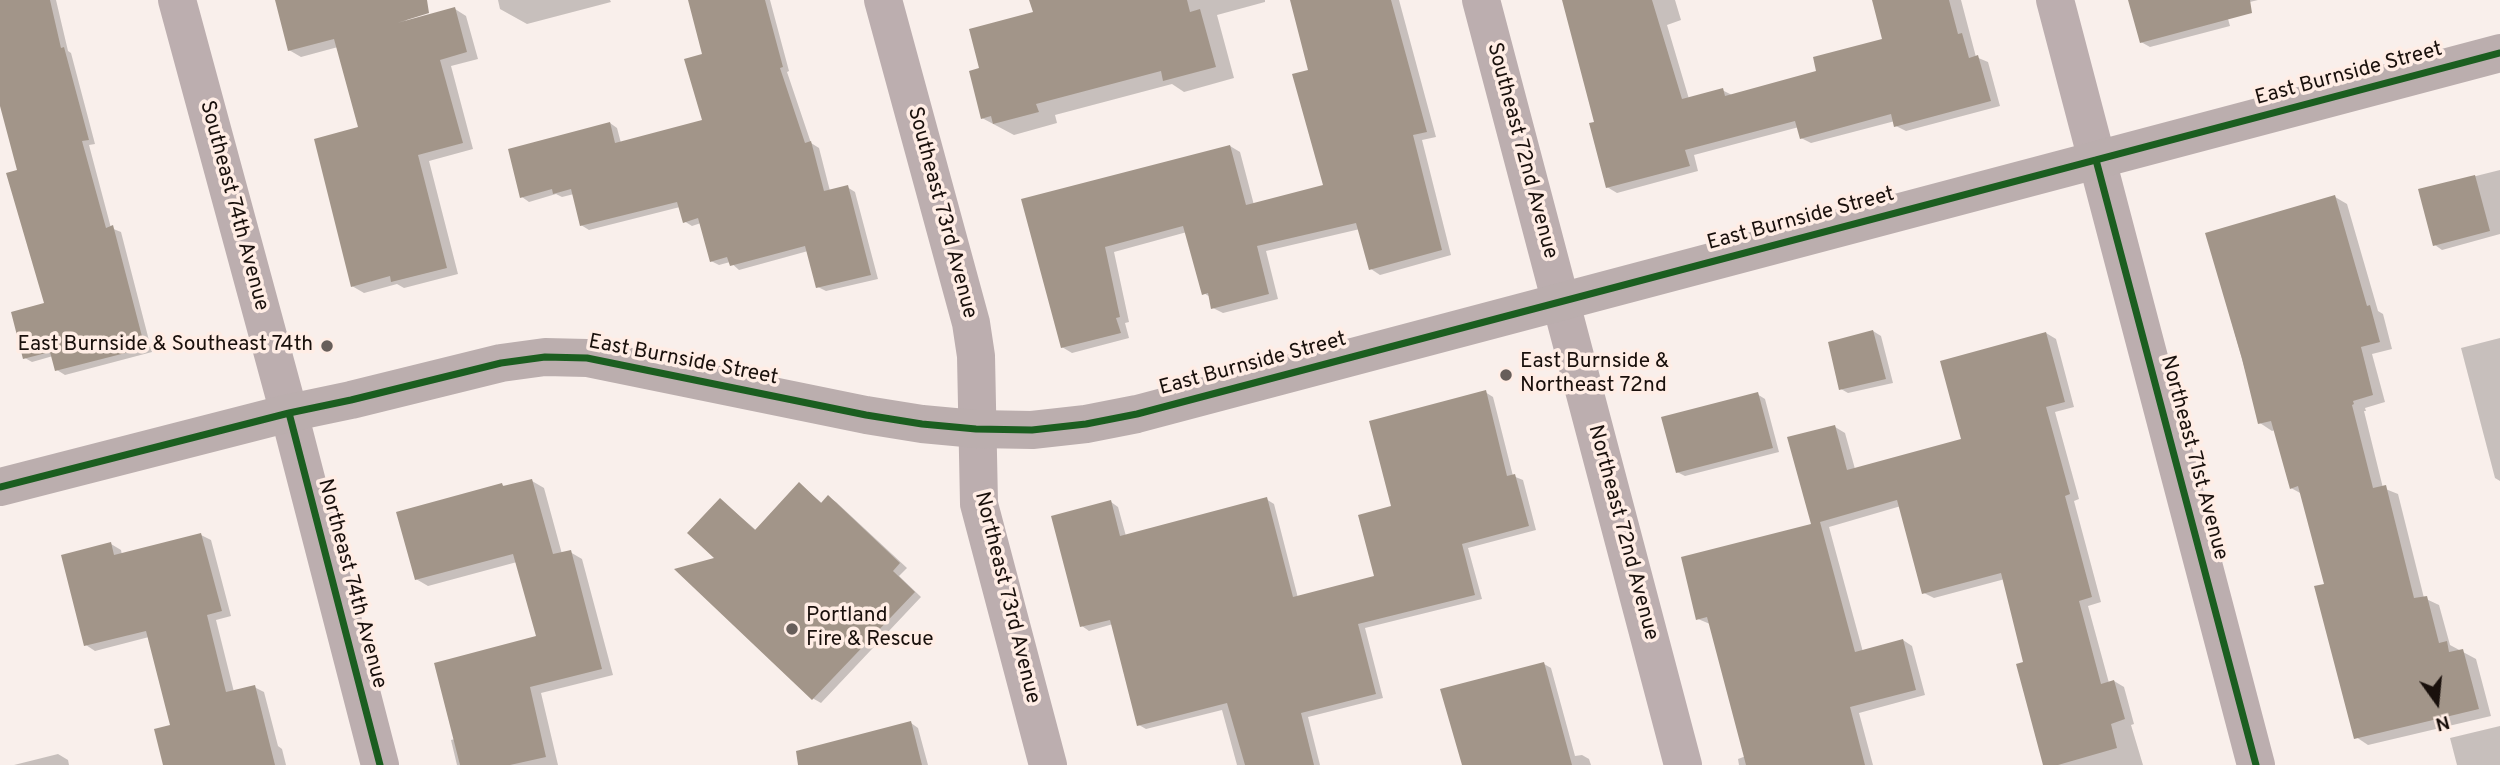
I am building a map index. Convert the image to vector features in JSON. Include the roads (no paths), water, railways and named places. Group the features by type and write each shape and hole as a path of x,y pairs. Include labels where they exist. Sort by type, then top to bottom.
{"street":[{"name":"Southeast 74th Avenue","path":"177,0 289,413"},
{"name":"Southeast 73rd Avenue","path":"883,0 971,323 976,356 976,429"},
{"name":"Southeast 72nd Avenue","path":"1480,0 1561,302"},
{"name":"Northeast 71st Avenue","path":"2054,0 2256,765"},
{"name":"East Burnside Street","path":"0,487 289,413 501,363 545,357 577,358 630,366 922,424 1032,430 1086,424 1137,414 2500,53"},
{"name":"Northeast 72nd Avenue","path":"1561,302 1683,765"},
{"name":"Northeast 74th Avenue","path":"289,413 380,765"},
{"name":"Northeast 73rd Avenue","path":"976,429 979,504 1048,765"}],"place":[{"name":"East Burnside & Southeast 74th","path":"327,346"},
{"name":"East Burnside & Northeast 72nd","path":"1506,375"},
{"name":"Portland Fire & Rescue","path":"792,629"}]}
